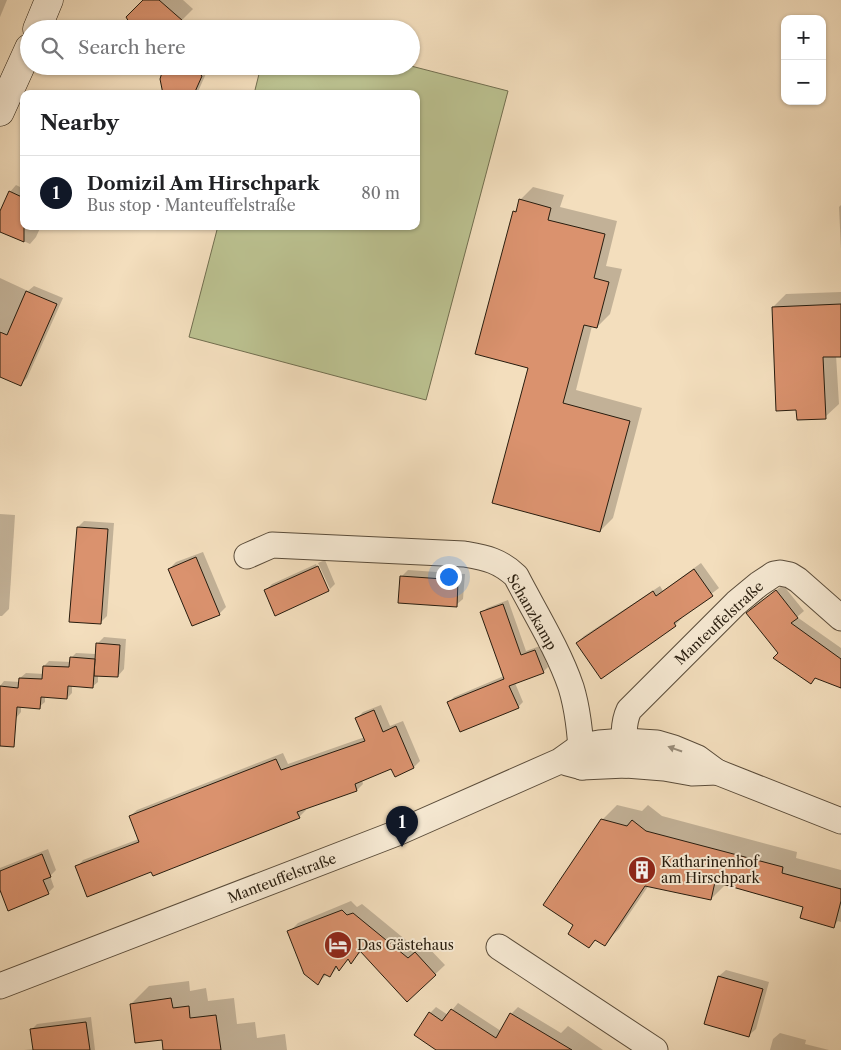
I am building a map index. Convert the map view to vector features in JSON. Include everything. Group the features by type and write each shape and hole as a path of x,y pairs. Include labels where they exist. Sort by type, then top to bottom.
{"main road":[{"path":"41,20 49,0"},
{"path":"0,112 20,68"}],"street":[{"name":"Schanzkamp","path":"247,556 272,545 464,554 492,560 505,566 516,576 571,686 576,708 574,758"},
{"name":"Manteuffelstraße","path":"626,753 626,718 634,704 736,603 774,574 790,575 798,580 841,618"},
{"name":"Manteuffelstraße","path":"0,986 398,833 574,758 626,753 657,743 698,758 717,772 841,821"},
{"path":"499,947 655,1050"}],"green space":[{"path":"420,68 508,91 426,400 189,337 217,230 420,230 420,90 255,90 259,75 420,75"}],"building":[{"path":"143,0 159,0 182,20 128,20 126,17"},
{"path":"161,75 202,76 196,90 162,90"},
{"path":"9,191 20,196 20,230 24,230 24,242 0,232 0,211"},
{"path":"519,199 551,208 548,220 605,234 594,278 609,282 597,328 584,325 563,403 630,421 600,532 492,503 528,368 475,354 513,211 516,212"},
{"path":"26,291 57,304 21,386 0,377 0,332 7,335"},
{"path":"841,304 841,357 823,357 826,419 797,420 796,410 776,411 772,307"},
{"path":"77,527 108,529 101,624 69,622"},
{"path":"196,557 220,615 192,626 168,569"},
{"path":"318,566 329,591 275,616 264,590"},
{"path":"694,569 713,596 674,623 676,626 601,679 576,643 653,591 656,596"},
{"path":"400,576 458,580 457,607 398,603"},
{"path":"776,590 798,618 791,623 841,659 841,688 815,678 811,684 773,658 778,653 746,613"},
{"path":"503,604 521,655 535,650 544,673 509,686 519,708 460,732 447,702 504,679 480,612"},
{"path":"96,643 120,645 118,677 94,676"},
{"path":"70,657 95,659 93,688 68,686 67,699 41,697 40,709 17,707 14,747 0,746 0,686 18,688 19,678 42,679 43,666 69,667"},
{"path":"374,710 383,732 396,726 414,768 395,777 391,769 355,784 357,791 297,812 300,818 153,876 151,872 87,897 75,866 139,842 129,816 276,759 281,770 365,741 355,718"},
{"name":"Katharinenhof am Hirschpark","path":"601,819 627,826 632,820 646,831 783,867 782,873 841,889 841,901 834,928 800,918 803,907 715,882 711,900 645,886 605,946 595,940 589,948 568,934 573,925 543,905"},
{"path":"42,854 51,877 43,880 49,894 8,911 0,890 0,871"},
{"name":"Das Gästehaus","path":"342,910 347,915 353,913 408,958 415,952 436,975 407,1002 360,951 351,964 348,959 339,971 336,966 330,977 324,974 318,985 304,974 287,931"},
{"path":"718,976 763,989 749,1037 704,1024"},
{"path":"171,998 173,1008 189,1006 190,1018 216,1015 221,1050 163,1050 162,1040 135,1043 130,1004"},
{"path":"451,1009 496,1038 510,1013 572,1050 436,1050 414,1035 429,1012 442,1021"},
{"path":"86,1022 90,1050 33,1050 30,1029"}],"place":[{"name":"Domizil Am Hirschpark","path":"402,847"},
{"name":"Katharinenhof am Hirschpark","path":"642,870"},
{"name":"Das Gästehaus","path":"338,945"}]}
